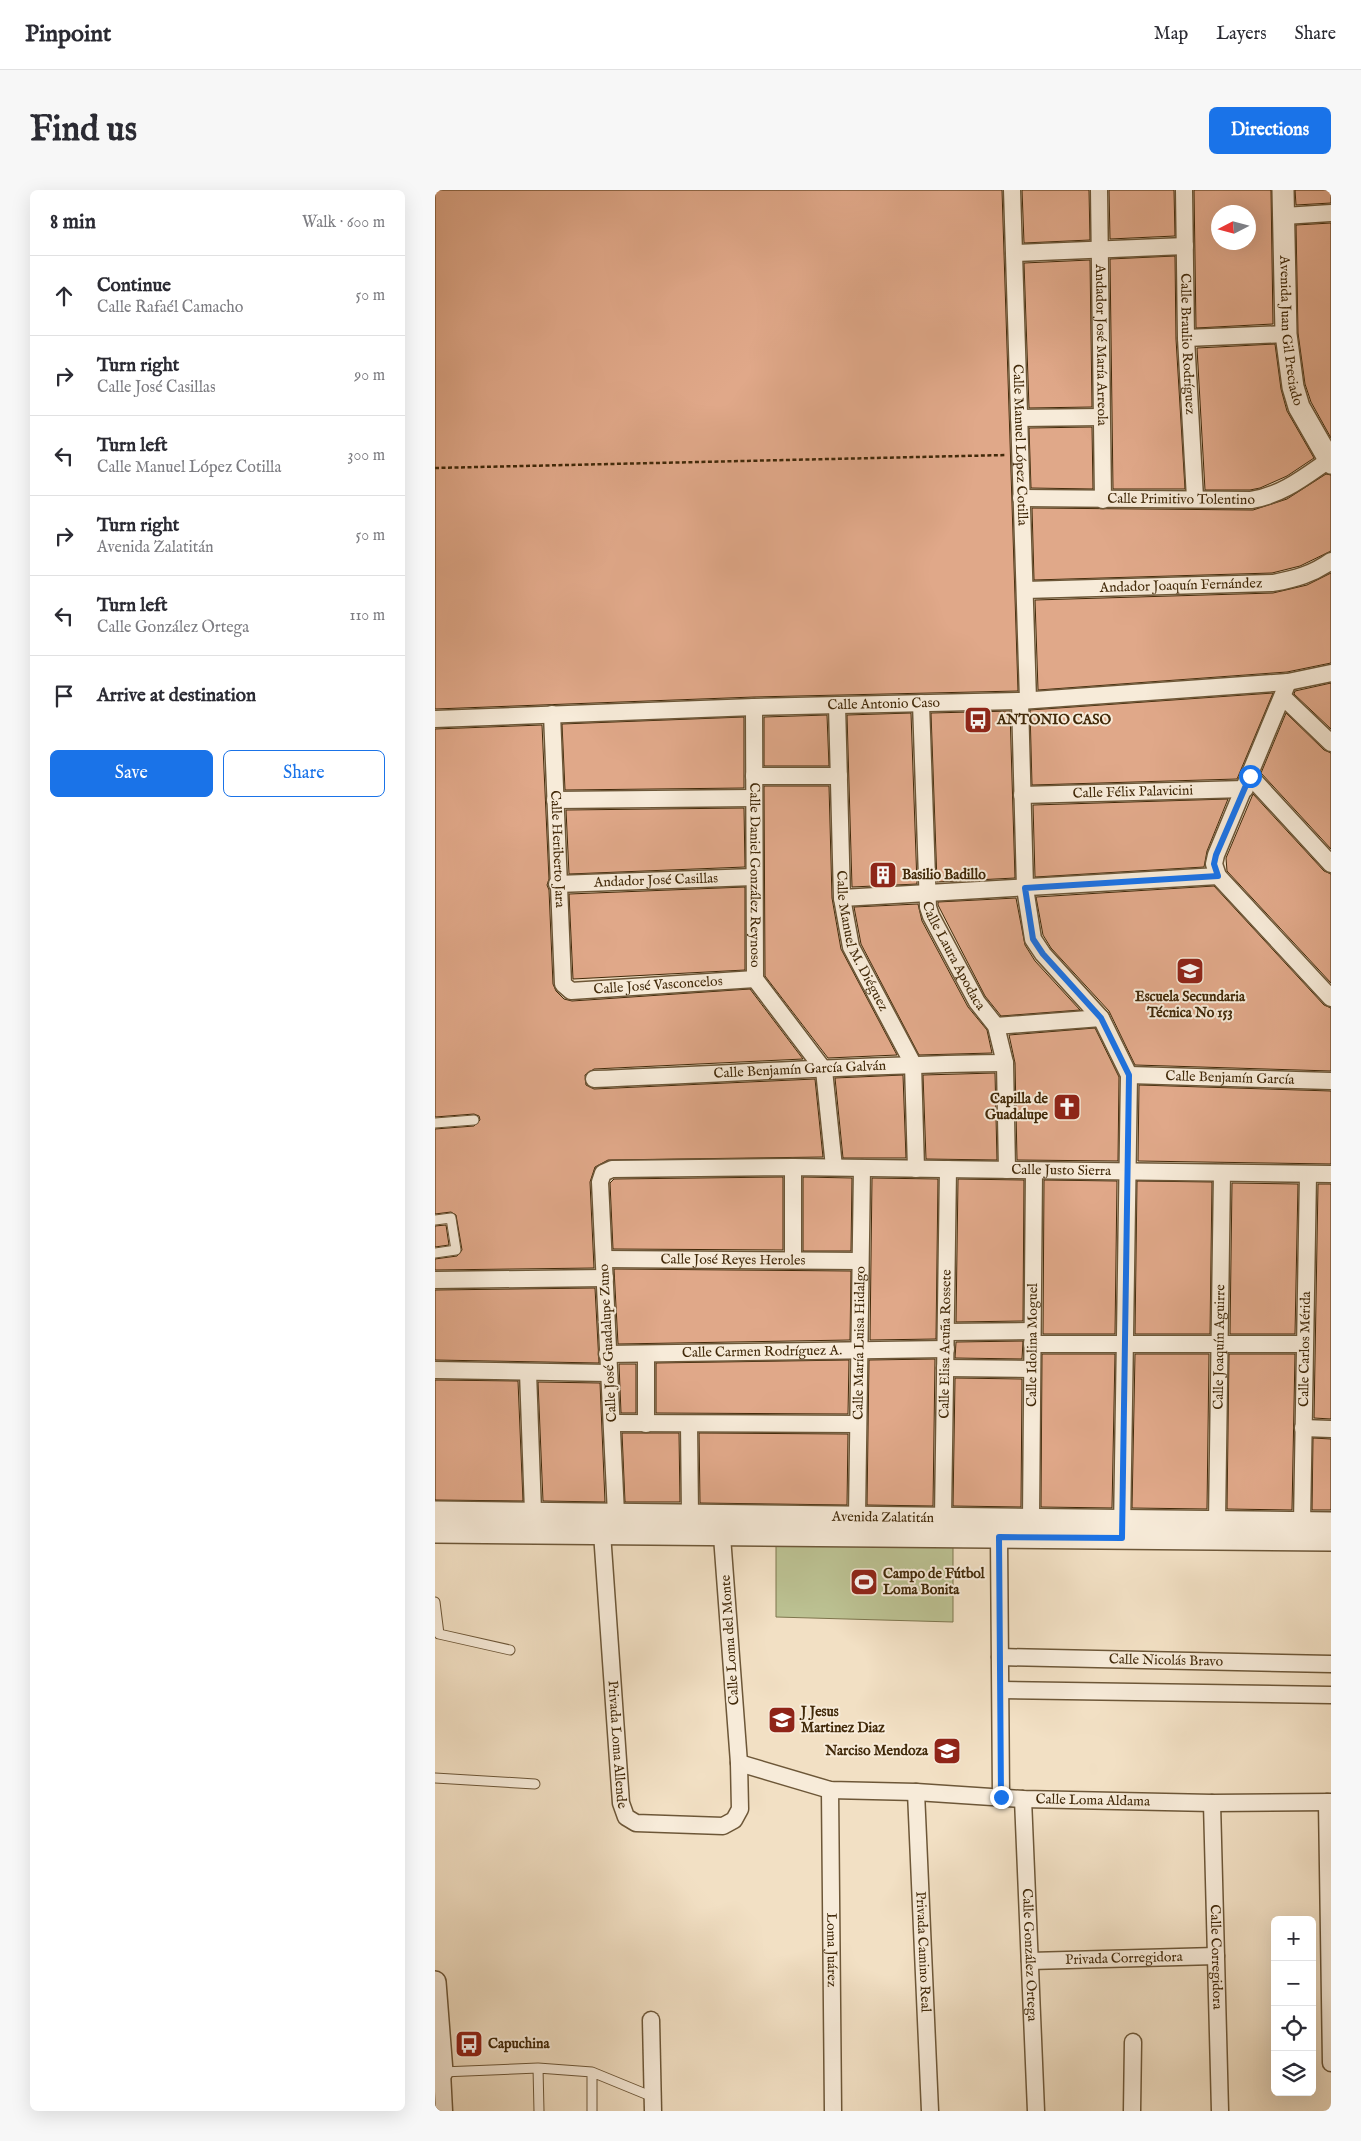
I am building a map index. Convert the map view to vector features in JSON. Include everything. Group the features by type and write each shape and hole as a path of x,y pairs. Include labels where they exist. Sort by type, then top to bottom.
{"street":[{"name":"Calle Manuel López Cotilla","path":"1012,190 1025,590 1022,795 1025,888 1033,939 1043,954 1101,1018 1129,1075 1122,1530"},
{"name":"Andador José María Arreola","path":"1099,190 1103,500"},
{"name":"Calle Braulio Rodríguez","path":"1184,190 1186,338 1195,498"},
{"name":"Avenida Juan Gil Preciado","path":"1283,190 1286,334 1293,387 1299,407 1330,462"},
{"path":"1284,216 1331,213"},
{"path":"1013,253 1185,246"},
{"path":"1186,338 1286,334"},
{"path":"1019,418 1101,416"},
{"name":"Calle Primitivo Tolentino","path":"1021,498 1103,500 1195,498 1251,500 1270,497 1285,491 1330,462"},
{"name":"Andador Joaquín Fernández","path":"1025,590 1273,583 1295,579 1318,570 1331,561"},
{"name":"Calle Antonio Caso","path":"435,719 754,707 1024,700 1285,689 1331,673"},
{"path":"1331,743 1285,689 1216,855 1216,870 1331,998"},
{"name":"Calle Laura Apodaca","path":"921,703 928,893 931,916 977,1002 996,1026 1005,1063 1007,1170"},
{"name":"Calle Manuel M. Diéguez","path":"837,705 842,898 851,947 913,1064 916,1169"},
{"name":"Calle Daniel González Reynoso","path":"754,707 755,979 824,1070"},
{"name":"Calle Heriberto Jara","path":"552,714 557,884 563,984"},
{"path":"753,776 839,776"},
{"path":"1247,783 1331,864"},
{"name":"Calle Félix Palavicini","path":"1022,795 1247,783"},
{"path":"555,800 753,798"},
{"path":"842,898 1025,888 1216,870"},
{"name":"Andador José Casillas","path":"557,884 754,877"},
{"name":"Calle José Vasconcelos","path":"563,984 571,991 755,979"},
{"path":"996,1026 1101,1018"},
{"name":"Calle Benjamín García Galván","path":"595,1079 824,1070 913,1064 1005,1063"},
{"path":"824,1070 835,1168"},
{"name":"Calle Benjamín García","path":"1129,1075 1331,1081"},
{"path":"793,1167 793,1260"},
{"name":"Calle Justo Sierra","path":"603,1173 612,1170 793,1167 1331,1174"},
{"name":"Calle María Luisa Hidalgo","path":"857,1517 861,1168"},
{"name":"Calle Elisa Acuña Rossete","path":"943,1518 948,1169"},
{"name":"Calle Idolina Moguel","path":"1031,1519 1034,1170"},
{"name":"Calle Joaquín Aguirre","path":"1217,1522 1222,1172"},
{"name":"Calle José Guadalupe Zuno","path":"603,1173 600,1182 616,1514"},
{"name":"Calle Carlos Mérida","path":"1301,1523 1308,1175"},
{"name":"Calle José Reyes Heroles","path":"604,1259 861,1261"},
{"path":"435,1280 605,1278"},
{"path":"946,1332 1124,1344 1304,1344"},
{"name":"Calle Carmen Rodríguez A.","path":"607,1354 945,1348"},
{"path":"646,1354 646,1424"},
{"path":"945,1368 1032,1369"},
{"path":"435,1370 608,1373"},
{"path":"528,1372 533,1512"},
{"path":"612,1423 858,1424"},
{"path":"689,1424 690,1515"},
{"path":"1303,1428 1331,1429"},
{"name":"Avenida Zalatitán","path":"435,1512 690,1515 721,1525 999,1537 1217,1522 1331,1523"},
{"name":"Avenida Zalatitán","path":"435,1532 602,1533 857,1517 1031,1519 1122,1530 1331,1540"},
{"name":"Calle Loma del Monte","path":"721,1525 739,1764"},
{"name":"Privada Loma Allende","path":"602,1533 621,1803 626,1817 636,1823 723,1826 734,1820 739,1809 739,1764"},
{"path":"999,1537 1001,1797"},
{"name":"Calle Nicolás Bravo","path":"1001,1658 1331,1664"},
{"path":"1001,1690 1331,1695"},
{"name":"Calle Loma Aldama","path":"739,1764 830,1790 915,1792 1023,1799 1213,1803 1329,1802"},
{"name":"Loma Juárez","path":"830,1790 833,2111"},
{"name":"Privada Camino Real","path":"915,1792 930,2111"},
{"name":"Calle González Ortega","path":"1023,1799 1037,2111"},
{"path":"1329,1802 1331,2063"},
{"name":"Calle Corregidora","path":"1213,1803 1220,2111"},
{"name":"Privada Corregidora","path":"1030,1961 1216,1956"},
{"path":"435,1982 439,2072 444,2111"},
{"path":"651,2020 653,2104"},
{"path":"1132,2111 1133,2042"}],"lane":[{"path":"435,1123 474,1120"},
{"path":"435,1220 451,1218 456,1250 435,1253"},
{"path":"435,1602 439,1634 509,1650"},
{"path":"435,1778 535,1784"},
{"path":"538,2068 539,2111"},
{"path":"439,2072 538,2068 592,2072 653,2104"},
{"path":"591,2111 592,2072"}],"path":[{"path":"435,468 1020,455"}],"green space":[{"name":"Campo de Fútbol Loma Bonita","path":"776,1542 953,1547 953,1622 776,1617"}],"building":[{"path":"435,190 1002,190 1018,691 754,697 435,709"},
{"path":"1022,190 1089,190 1090,240 1024,243"},
{"path":"1109,190 1174,190 1175,236 1110,239"},
{"path":"1194,190 1271,190 1273,324 1196,328"},
{"path":"1295,190 1331,190 1331,203 1296,205"},
{"path":"1331,223 1331,438 1311,402 1305,384 1298,333 1296,225"},
{"path":"1175,256 1176,339 1185,489 1113,489 1110,259"},
{"path":"1090,260 1092,407 1029,408 1024,263"},
{"path":"1275,344 1281,389 1287,411 1314,458 1287,476 1260,488 1250,490 1205,490 1197,348"},
{"path":"1092,427 1093,489 1031,488 1029,428"},
{"path":"1326,474 1331,475 1331,551 1300,566 1272,573 1034,580 1032,508 1253,510 1287,499"},
{"path":"1331,573 1331,663 1287,672 1038,690 1035,600 1273,593 1307,585"},
{"path":"1331,683 1331,729 1294,694 1295,691"},
{"path":"1273,693 1237,779 1032,785 1030,710"},
{"path":"1010,711 1015,878 937,882 931,713"},
{"path":"911,713 917,884 852,887 847,715"},
{"path":"1286,713 1324,750 1331,753 1331,849 1261,773"},
{"path":"827,715 829,766 764,766 764,717"},
{"path":"744,717 744,788 565,790 562,724"},
{"path":"542,725 549,879 547,885 549,890 553,984 556,991 564,999 572,1001 750,989 803,1059 594,1069 585,1075 586,1085 594,1089 815,1079 823,1157 608,1160 595,1167 590,1182 594,1268 435,1270 435,1259 457,1256 462,1250 456,1215 451,1212 435,1214 435,1129 474,1126 480,1120 479,1116 474,1114 435,1117 435,729"},
{"path":"764,786 829,786 832,898 841,949 897,1055 828,1058 765,976"},
{"path":"1253,794 1324,871 1331,874 1331,983 1227,871 1226,858"},
{"path":"1228,799 1207,851 1204,867 1035,877 1033,805"},
{"path":"744,808 745,867 569,874 566,810"},
{"name":"Escuela Secundaria Técnica No 153","path":"1214,886 1324,1005 1331,1008 1331,1071 1135,1065 1109,1011 1051,948 1043,935 1036,897"},
{"path":"745,887 745,970 573,979 569,894"},
{"path":"1016,898 1025,945 1035,961 1080,1010 1001,1016 985,996 938,905 938,902"},
{"path":"918,904 922,921 968,1007 987,1030 992,1053 919,1055 861,944 854,907"},
{"name":"Capilla de Guadalupe","path":"1095,1028 1119,1077 1118,1161 1017,1160 1015,1063 1009,1035"},
{"path":"995,1073 997,1160 926,1159 923,1075"},
{"path":"903,1075 906,1158 843,1158 835,1078"},
{"path":"1139,1085 1331,1091 1331,1164 1138,1161"},
{"path":"783,1177 783,1250 613,1249 610,1183 614,1179"},
{"path":"803,1177 852,1178 851,1251 803,1251"},
{"path":"872,1178 938,1179 936,1339 870,1340"},
{"path":"958,1179 1024,1180 1023,1321 956,1322"},
{"path":"1044,1180 1117,1181 1115,1334 1043,1334"},
{"path":"1137,1181 1212,1182 1210,1334 1135,1334"},
{"path":"1232,1183 1298,1184 1295,1334 1230,1334"},
{"path":"1318,1184 1331,1184 1331,1419 1314,1418"},
{"path":"446,1225 449,1245 435,1247 435,1226"},
{"path":"614,1269 851,1271 850,1340 618,1344"},
{"path":"595,1288 599,1363 435,1360 435,1290"},
{"path":"1023,1341 1022,1359 955,1358 956,1342"},
{"path":"1042,1354 1115,1354 1112,1508 1041,1507"},
{"path":"1135,1354 1209,1354 1207,1509 1132,1508"},
{"path":"1229,1354 1295,1354 1292,1510 1227,1509"},
{"path":"935,1359 933,1506 867,1505 869,1360"},
{"path":"849,1360 848,1414 656,1413 656,1363"},
{"path":"619,1364 636,1364 636,1413 621,1413"},
{"path":"955,1378 1022,1379 1021,1507 953,1506"},
{"path":"435,1380 518,1381 523,1501 435,1500"},
{"path":"538,1382 600,1383 605,1502 543,1501"},
{"path":"622,1433 679,1433 680,1502 625,1502"},
{"path":"699,1433 848,1434 847,1505 700,1503"},
{"path":"1313,1438 1331,1439 1331,1510 1312,1510"}],"place":[{"name":"ANTONIO CASO","path":"978,720"},
{"name":"Basilio Badillo","path":"883,875"},
{"name":"Escuela Secundaria Técnica No 153","path":"1190,971"},
{"name":"Capilla de Guadalupe","path":"1067,1107"},
{"name":"Campo de Fútbol Loma Bonita","path":"864,1582"},
{"name":"J Jesus Martinez Diaz","path":"782,1720"},
{"name":"Narciso Mendoza","path":"947,1751"},
{"name":"Capuchina","path":"469,2044"}],"route":[{"path":"1001,1797 999,1537 1122,1538 1129,1075 1101,1018 1043,954 1033,939 1025,888 1218,876 1214,864 1216,855 1250,776"}]}
